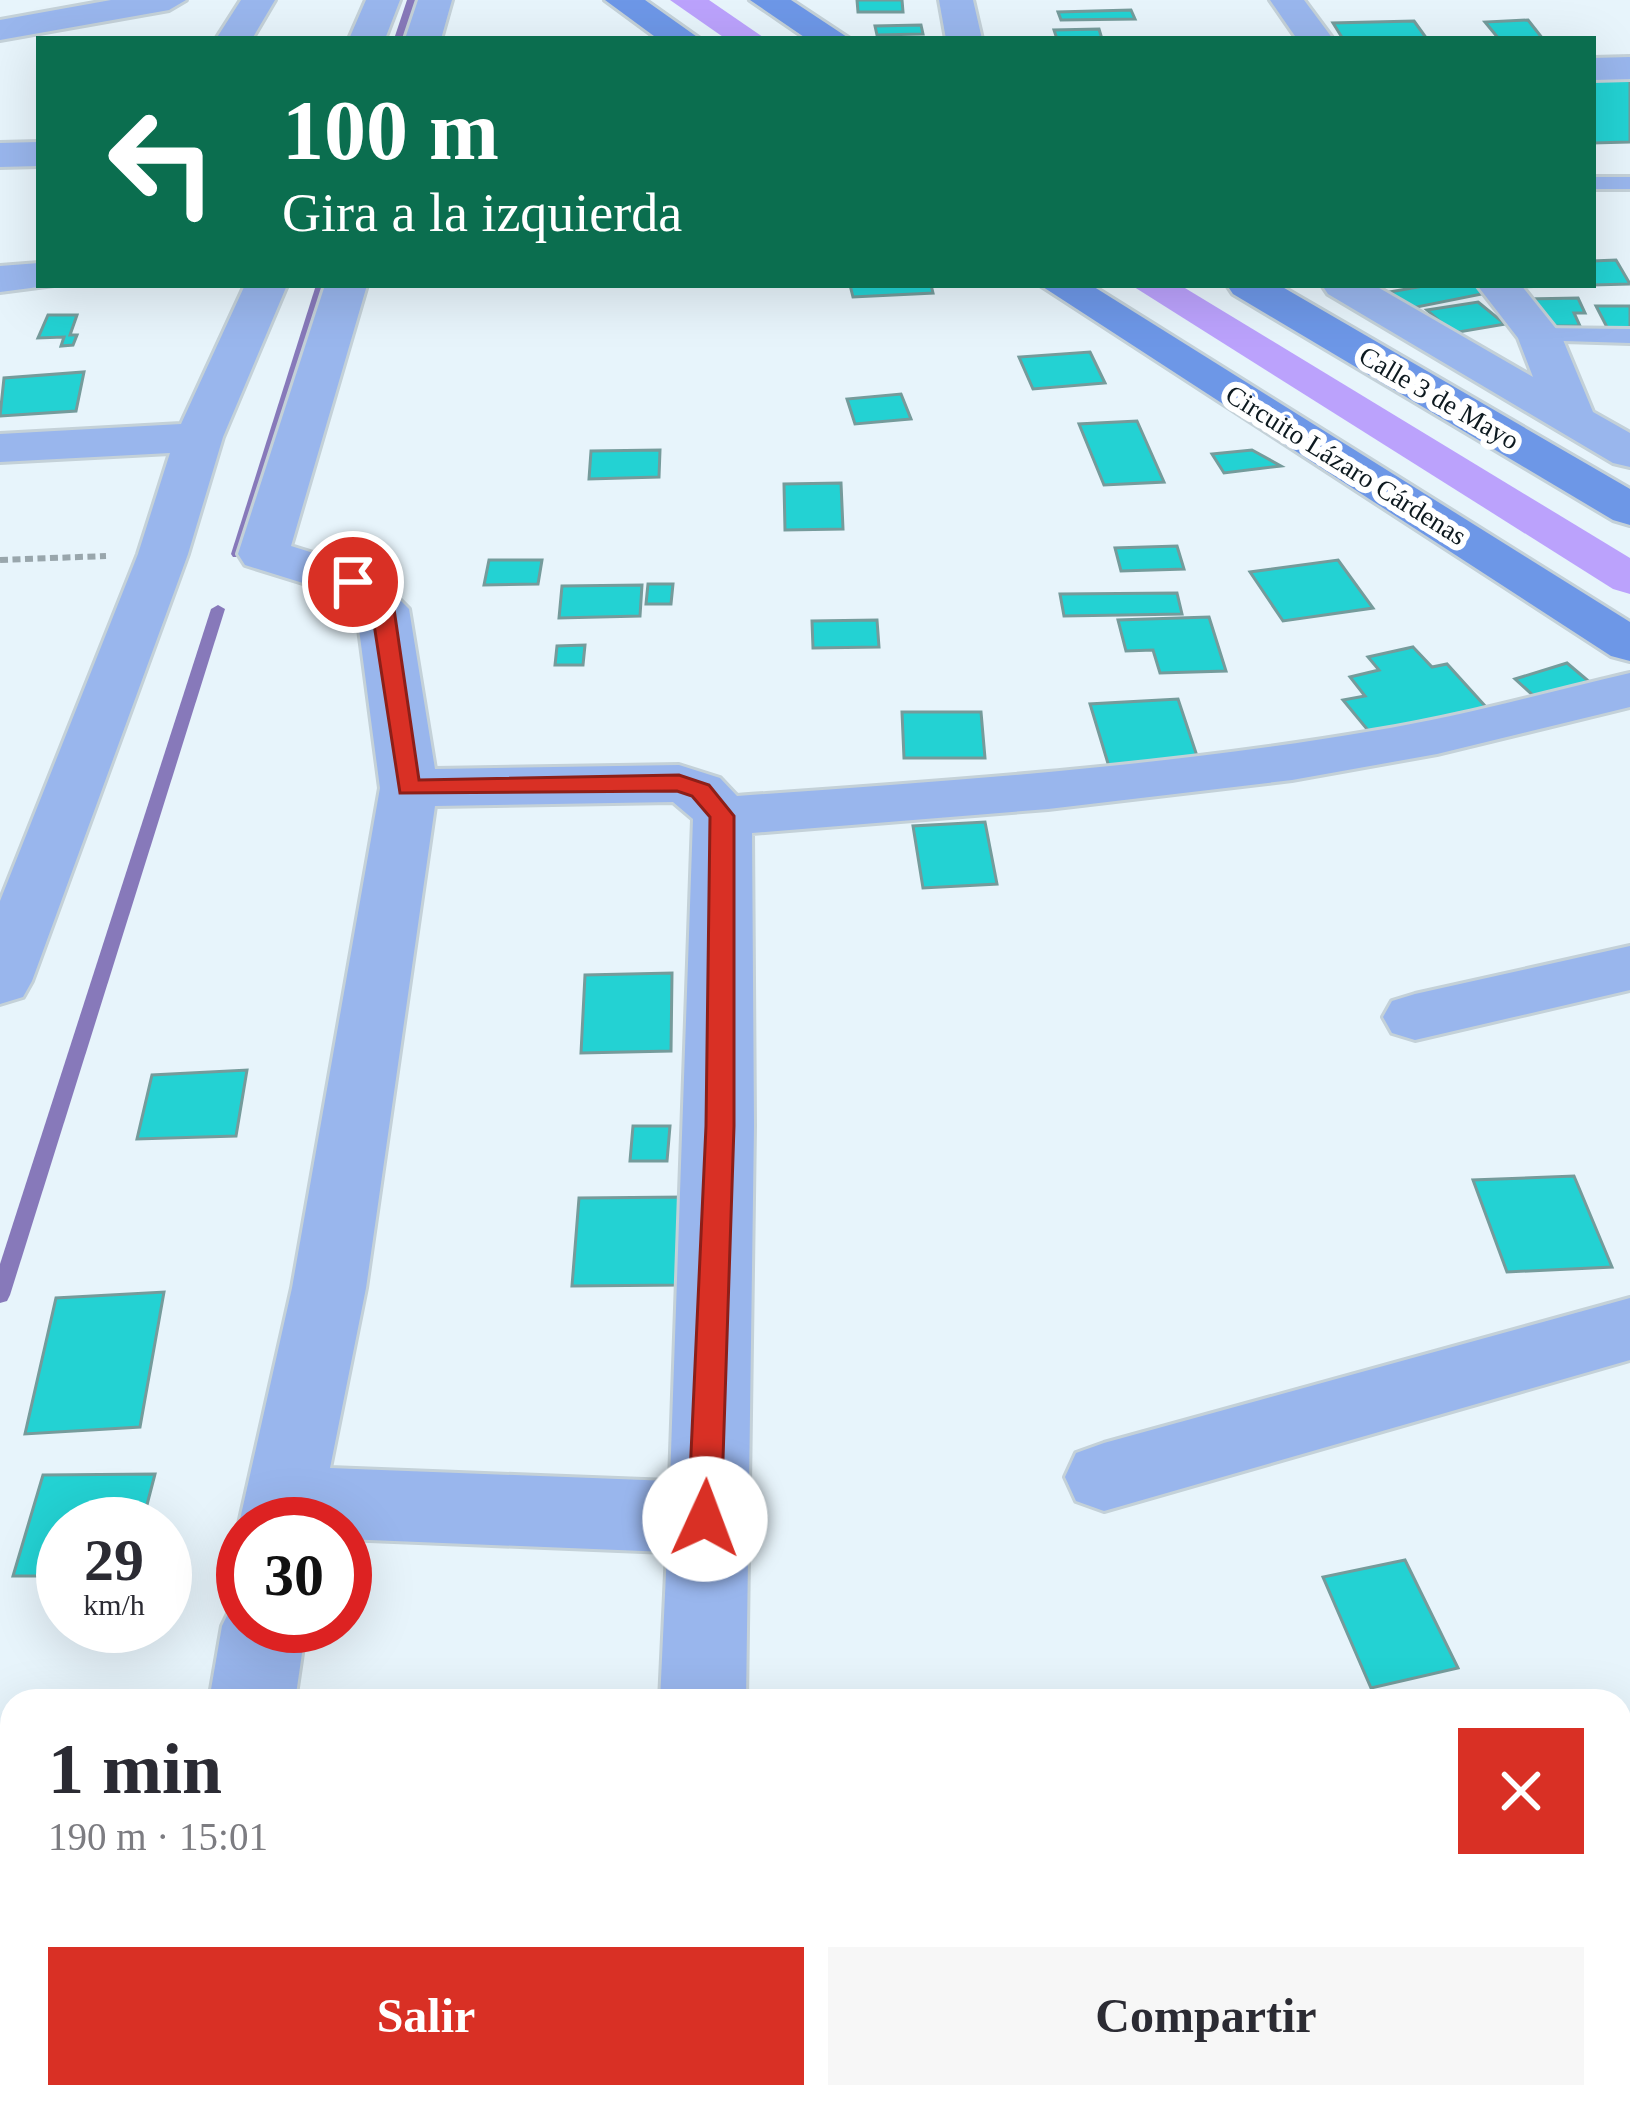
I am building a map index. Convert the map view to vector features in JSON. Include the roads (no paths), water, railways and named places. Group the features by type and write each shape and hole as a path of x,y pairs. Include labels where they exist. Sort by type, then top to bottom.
{"street":[{"path":"0,30 170,0"},
{"path":"237,36 258,0"},
{"path":"368,36 382,0"},
{"path":"424,36 435,0"},
{"path":"622,0 677,36"},
{"path":"766,0 827,36"},
{"path":"956,0 963,36"},
{"path":"1287,0 1314,36"},
{"path":"1596,69 1630,68"},
{"path":"0,154 36,154"},
{"path":"0,279 36,277"},
{"path":"0,981 163,554 199,437 265,288"},
{"path":"284,1497 329,1288 409,788 383,609 353,582 263,554 345,288"},
{"name":"Circuito Lázaro Cárdenas","path":"1066,288 1630,645"},
{"name":"Calle 3 de Mayo","path":"1253,288 1630,510"},
{"path":"1348,288 1488,365 1630,453"},
{"path":"1500,288 1539,335 1572,417"},
{"path":"1430,392 1539,335"},
{"path":"0,448 199,437"},
{"path":"722,816 1195,776 1376,748 1630,690"},
{"path":"409,788 679,783 700,790 722,816 720,1126 703,1689"},
{"path":"1415,1017 1630,968"},
{"path":"1104,1477 1630,1329"},
{"path":"372,1514 705,1519"},
{"path":"254,1689 260,1653"}],"lane":[{"path":"1596,183 1630,183"},
{"path":"1539,335 1630,336"}],"waterway":[{"path":"400,36 412,0"},
{"path":"686,0 744,36"},
{"path":"238,554 321,288"},
{"path":"1156,288 1630,579"},
{"path":"0,1295 218,609"}]}
